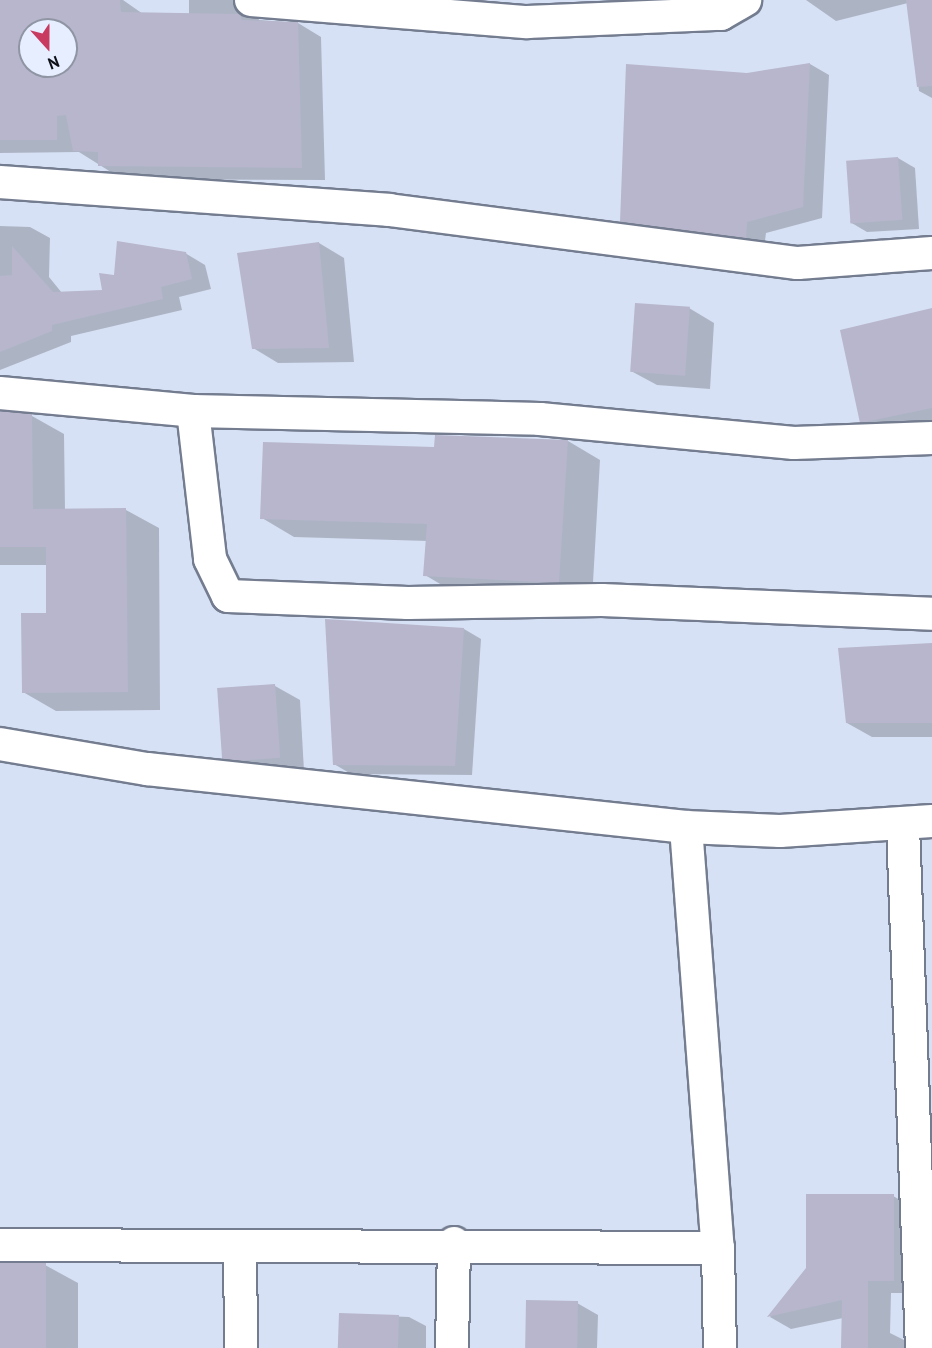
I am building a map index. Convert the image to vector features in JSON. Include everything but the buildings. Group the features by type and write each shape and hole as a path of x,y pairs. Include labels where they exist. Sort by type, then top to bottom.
{"street":[{"path":"252,0 527,22 721,14 744,0"},
{"path":"0,182 389,210 798,263 932,253"},
{"path":"0,393 194,411 540,419 794,443 932,438"},
{"path":"194,411 210,559 228,596 243,600 602,600 932,614"},
{"path":"0,744 147,769 686,827 780,831 917,823 921,1040 922,1348"},
{"path":"686,827 718,1248 720,1348"},
{"path":"0,1245 240,1247 454,1243 718,1248"},
{"path":"452,1348 454,1243"},
{"path":"240,1247 241,1348"}]}
